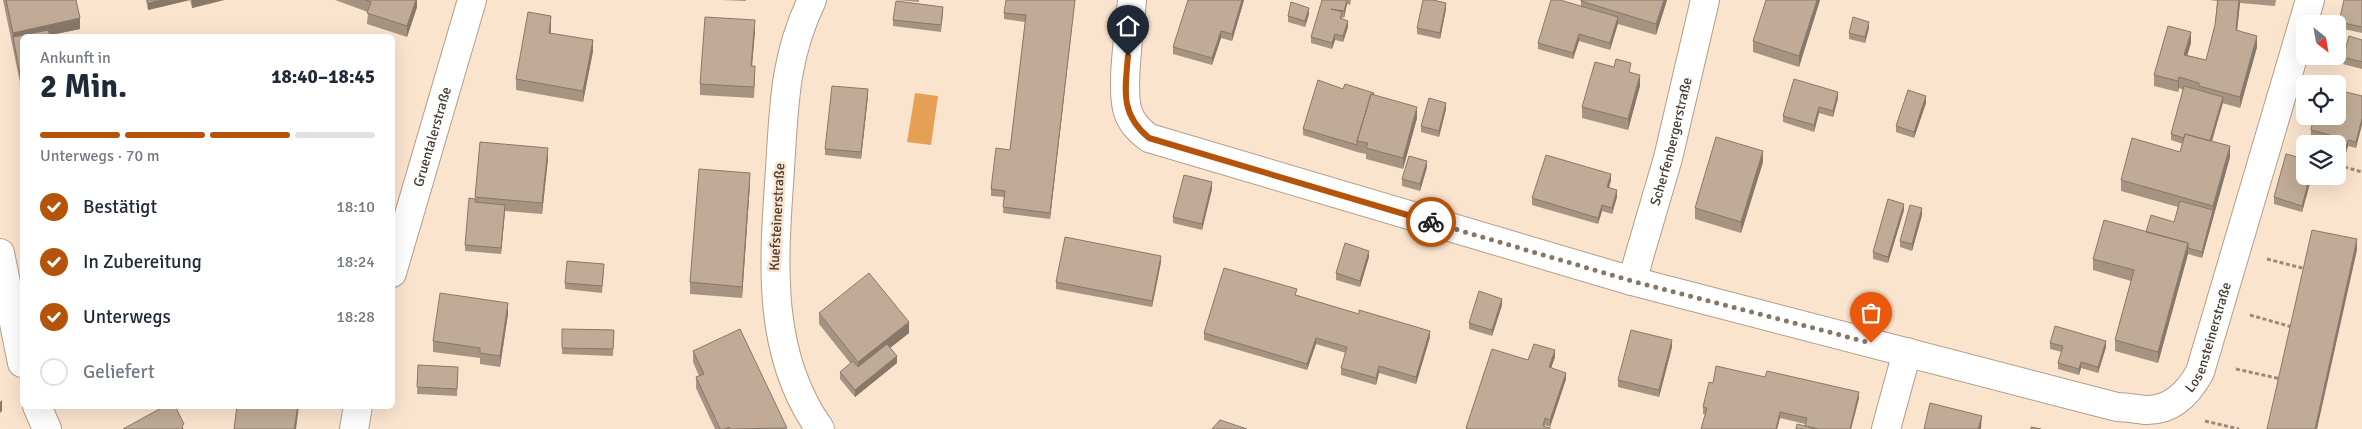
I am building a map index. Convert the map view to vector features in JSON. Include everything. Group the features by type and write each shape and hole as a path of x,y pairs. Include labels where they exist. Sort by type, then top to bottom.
{"street":[{"name":"Gruentalerstraße","path":"395,262 472,0"},
{"name":"Kuefsteinerstraße","path":"812,0 800,25 785,81 774,254 774,292 786,358 807,408 820,429"},
{"name":"Losensteinerstraße","path":"1132,0 1125,94 1128,111 1136,127 1149,138 1632,281 2117,407 2146,410 2162,408 2178,401 2191,389 2200,372 2310,0"},
{"name":"Scherfenbergerstraße","path":"1632,281 1668,158 1705,0"},
{"path":"0,253 20,353"},
{"path":"1886,429 1907,352"},
{"path":"38,409 47,429"},
{"path":"354,429 357,409"}],"path":[{"path":"2346,167 2362,172"},
{"path":"2261,258 2306,268"},
{"path":"2244,314 2292,327"},
{"path":"2228,367 2281,379"},
{"path":"2201,420 2239,429"}],"shaded area":[{"path":"915,93 938,96 931,145 907,142"}],"building":[{"path":"6,0 76,0 80,18 13,33"},
{"path":"148,0 162,0 148,3"},
{"path":"365,0 416,0 407,26 367,13 371,2"},
{"path":"1006,0 1075,0 1050,213 1003,207 1005,191 991,189 996,148 1010,150 1026,15 1004,13"},
{"path":"1188,0 1242,0 1232,34 1221,31 1212,58 1173,47"},
{"path":"1322,0 1347,0 1344,11 1331,9 1342,12 1340,18 1348,21 1343,36 1335,34 1332,43 1311,37"},
{"path":"1423,0 1446,3 1440,33 1417,28"},
{"path":"1551,0 1560,0 1618,17 1610,43 1579,34 1573,53 1538,43"},
{"path":"1581,0 1664,0 1656,24"},
{"path":"1766,0 1817,0 1799,56 1753,41"},
{"path":"2218,0 2239,0 2236,30 2257,36 2240,97 2199,86 2199,83 2179,77 2178,81 2154,75 2168,26 2191,32 2184,55 2206,60 2215,25"},
{"path":"2344,0 2362,0 2362,27 2346,24 2346,15 2341,15"},
{"path":"896,1 943,7 941,25 893,20"},
{"path":"1291,2 1309,8 1305,21 1288,16"},
{"path":"528,12 551,16 549,33 593,40 583,91 516,79"},
{"path":"705,17 755,20 751,66 755,66 754,87 700,84"},
{"path":"1853,17 1869,22 1865,37 1849,33"},
{"path":"48,30 49,34 28,34"},
{"path":"20,36 20,74 13,37"},
{"path":"2349,36 2362,40 2362,62 2346,58 2346,46"},
{"path":"1616,59 1631,63 1629,72 1640,75 1628,119 1582,107 1595,62 1614,67"},
{"path":"1794,79 1838,92 1833,111 1819,107 1814,125 1783,116"},
{"path":"1318,80 1343,89 1345,84 1374,93 1373,95 1371,94 1357,145 1303,129"},
{"path":"832,86 868,89 861,152 825,149"},
{"path":"2184,86 2223,97 2210,141 2185,134 2184,138 2171,134"},
{"path":"1908,90 1926,96 1914,132 1896,126"},
{"path":"2346,92 2362,96 2362,118 2356,142 2348,140 2346,147 2346,135 2330,135 2311,130 2312,125 2346,125"},
{"path":"1371,94 1417,107 1403,158 1366,148 1368,143 1357,141"},
{"path":"1429,98 1446,103 1439,131 1421,126"},
{"path":"2185,134 2230,146 2213,206 2121,180 2132,138 2180,152"},
{"path":"1716,137 1763,151 1741,222 1695,208"},
{"path":"480,142 548,148 542,203 475,197"},
{"path":"2286,154 2296,157 2296,185 2308,185 2302,206 2274,197"},
{"path":"1546,155 1611,174 1607,187 1617,190 1612,208 1602,205 1598,218 1532,198"},
{"path":"1409,156 1427,161 1420,184 1402,179"},
{"path":"699,169 750,173 742,287 690,282"},
{"path":"1184,175 1212,182 1202,224 1173,217"},
{"path":"469,198 475,199 475,202 505,205 501,248 465,245"},
{"path":"1888,199 1904,204 1888,257 1873,252"},
{"path":"2180,201 2213,210 2202,252 2188,248 2188,243 2146,232 2151,215 2174,222"},
{"path":"1910,205 1922,208 1912,244 1900,241"},
{"path":"2104,220 2188,243 2158,352 2115,340 2134,270 2093,259"},
{"path":"2312,230 2357,239 2315,429 2267,429"},
{"path":"1065,237 1161,256 1152,301 1056,282"},
{"path":"1345,243 1369,251 1360,281 1336,273"},
{"path":"567,261 604,264 602,286 565,283"},
{"path":"1224,268 1297,289 1295,295 1359,314 1359,310 1430,331 1416,377 1379,366 1376,378 1341,368 1347,347 1316,338 1307,364 1204,333"},
{"path":"869,273 909,322 858,362 819,313"},
{"path":"1479,291 1502,299 1492,330 1469,323"},
{"path":"440,293 508,303 500,356 480,353 480,348 433,341"},
{"path":"2055,326 2106,341 2098,367 2081,362 2079,369 2058,363 2063,346 2050,343"},
{"path":"562,329 614,330 613,349 562,348"},
{"path":"740,329 787,428 730,429 729,427 720,429 696,377 704,374 693,351"},
{"path":"1631,330 1672,340 1659,390 1618,380"},
{"path":"887,344 897,356 855,390 840,372 853,361 858,367"},
{"path":"1534,344 1555,350 1549,367 1566,373 1550,420 1545,418 1543,426 1550,429 1466,428 1492,349 1528,360"},
{"path":"418,365 458,367 457,389 417,387"},
{"path":"1716,366 1765,377 1767,371 1859,392 1850,429 1818,429 1805,426 1807,418 1780,412 1776,429 1701,429 1707,408 1703,407 1709,382 1713,383"},
{"path":"1930,403 1982,416 1978,429 1924,429"},
{"path":"160,409 176,409 184,424 182,426 183,429 123,429"},
{"path":"237,409 297,409 294,429 234,429"},
{"path":"1220,420 1247,429 1212,429"},
{"path":"1797,424 1818,429 1796,429"}],"way so far":[{"path":"1431,222 1632,281 1871,343"}],"route":[{"path":"1128,56 1125,94 1128,111 1136,127 1149,138 1431,222"}]}
